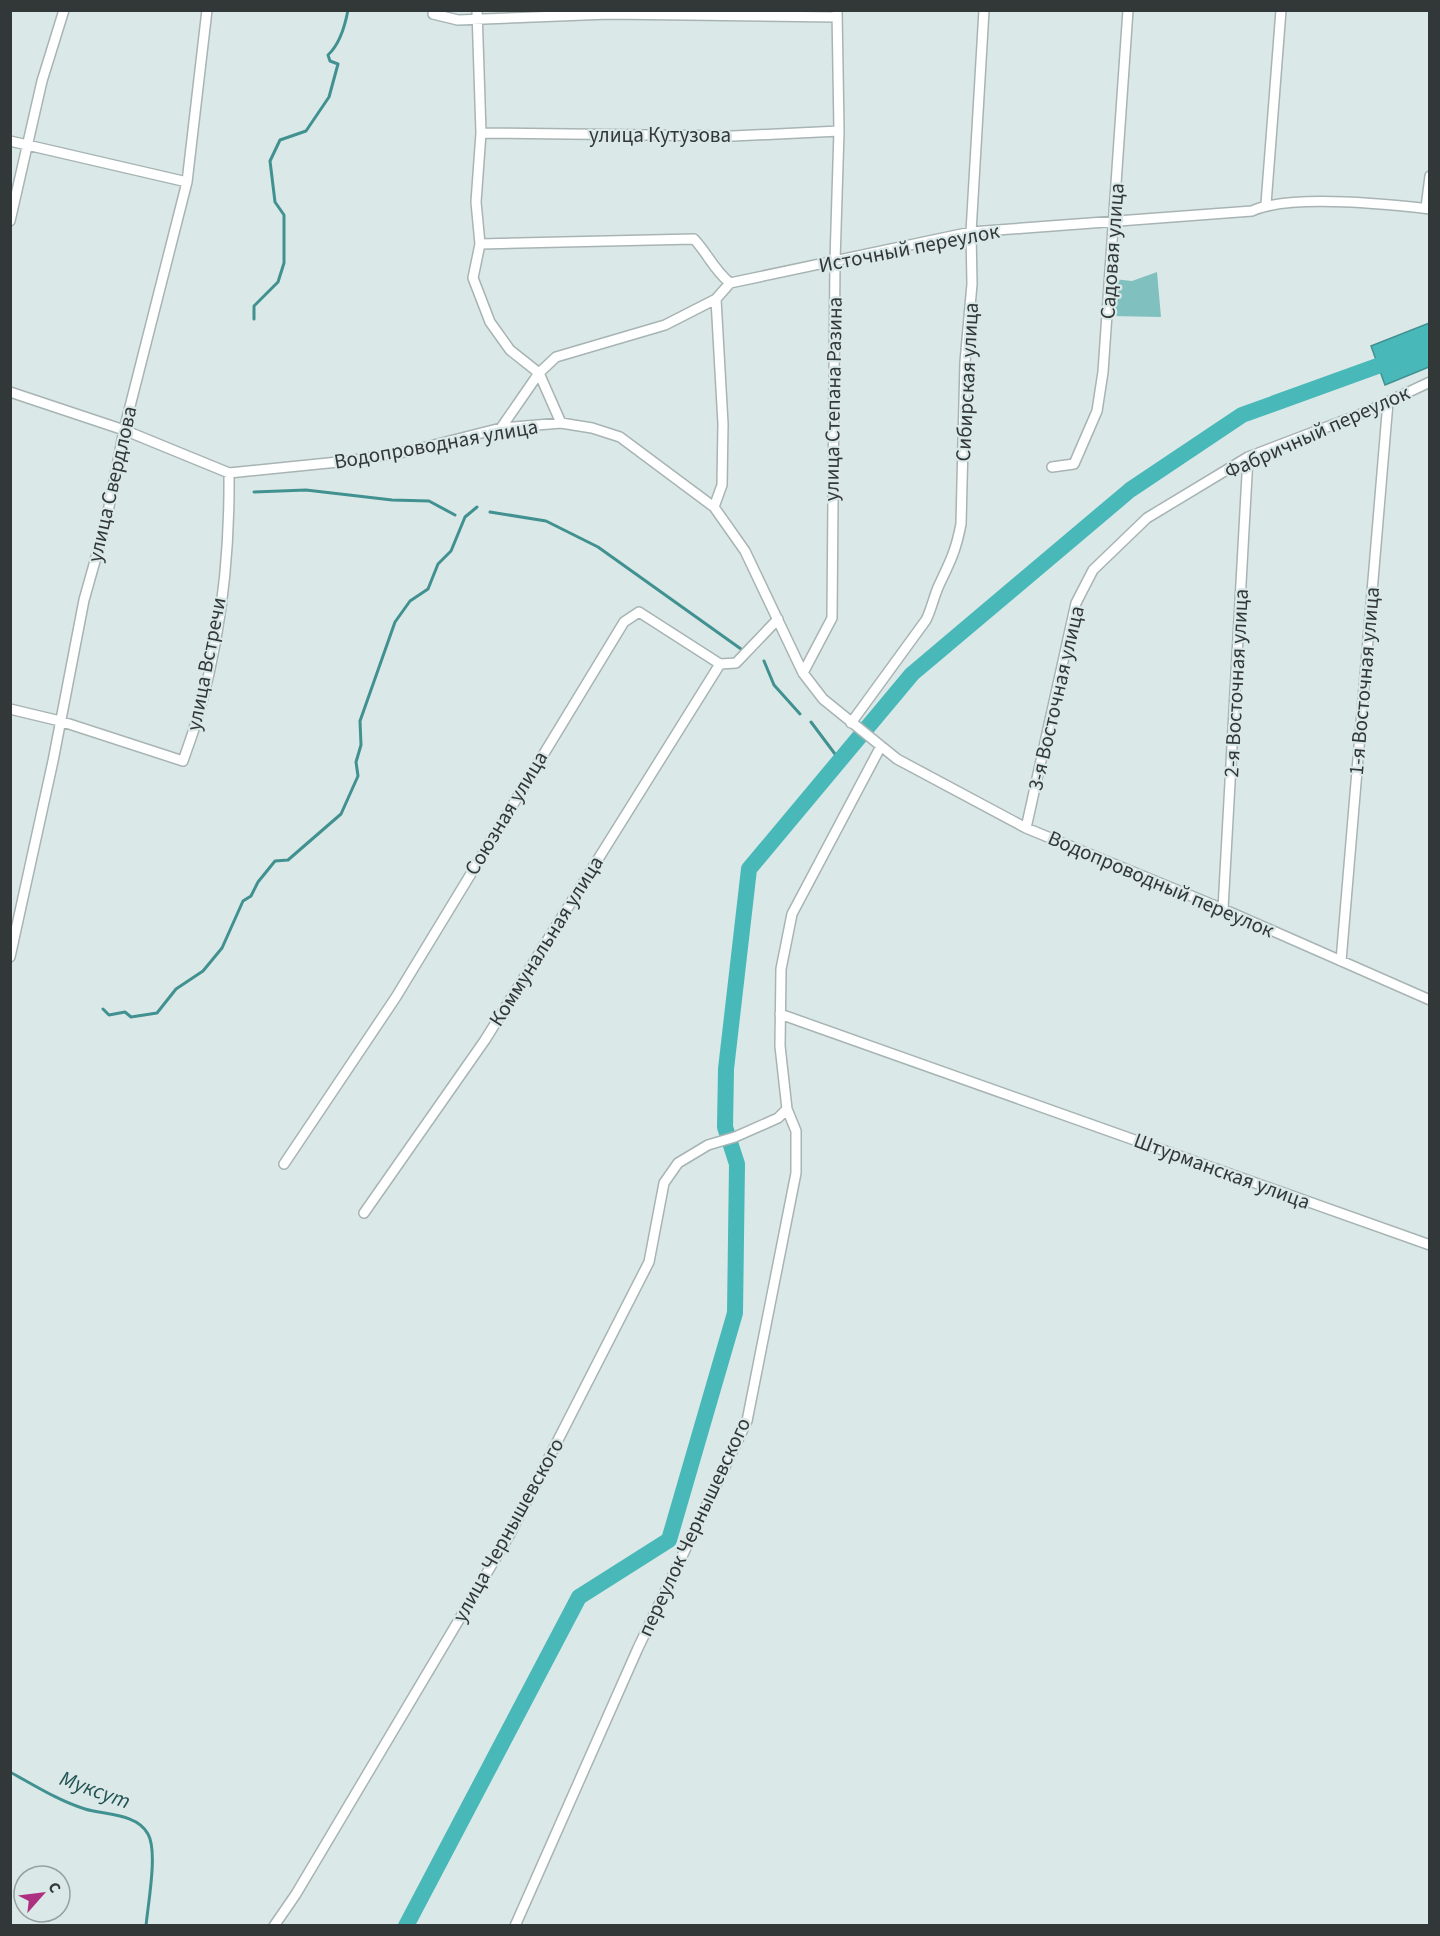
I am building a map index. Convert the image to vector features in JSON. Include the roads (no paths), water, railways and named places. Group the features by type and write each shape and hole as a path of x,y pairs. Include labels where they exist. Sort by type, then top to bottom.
{"street":[{"path":"10,221 42,81 64,10"},
{"name":"улица Свердлова","path":"10,957 84,600 106,522 124,430 187,182 207,10"},
{"name":"Сибирская улица","path":"851,723 926,620 957,545 961,524 966,362 972,284 971,232 984,10"},
{"name":"Садовая улица","path":"1052,467 1074,464 1096,411 1103,372 1128,10"},
{"path":"1266,204 1281,10"},
{"path":"433,14 458,21 478,15 837,14"},
{"name":"улица Степана Разина","path":"803,673 832,618 835,261 839,131 837,14"},
{"path":"478,15 481,133 476,202 480,244 473,278 490,322 510,350 539,373 561,423"},
{"name":"улица Кутузова","path":"481,133 733,136 839,131"},
{"path":"10,141 187,182"},
{"path":"1428,209 1430,176"},
{"name":"Источный переулок","path":"730,283 971,232 1252,211 1266,204 1362,203 1428,209"},
{"path":"480,244 693,239 707,253 715,272 730,283 716,299 665,325 556,357 539,373 501,429"},
{"path":"714,507 722,485 723,424 716,299"},
{"name":"Фабричный переулок","path":"1093,570 1147,518 1248,457 1388,402 1430,382"},
{"name":"Водопроводная улица","path":"10,392 124,430 229,473 270,471 358,460 410,451 501,429 561,423 592,428 620,437 714,507 745,551 803,673 823,699 897,759"},
{"name":"1-я Восточная улица","path":"1341,961 1388,402"},
{"name":"2-я Восточная улица","path":"1223,909 1248,457"},
{"name":"улица Встречи","path":"60,721 183,761 200,717 211,662 230,530 229,473"},
{"name":"3-я Восточная улица","path":"1026,828 1076,603 1093,570"},
{"name":"Союзная улица","path":"284,1164 396,997 624,622 639,612 720,664"},
{"path":"720,664 736,663 778,619"},
{"name":"Коммунальная улица","path":"364,1213 485,1040 720,664"},
{"path":"10,710 60,721"},
{"name":"переулок Чернышевского","path":"516,1926 638,1648 747,1421 796,1173 796,1131 787,1109 780,1046 781,969 792,914 881,746"},
{"name":"Водопроводный переулок","path":"897,759 1026,828 1223,909 1430,1000"},
{"name":"Штурманская улица","path":"780,1014 1430,1245"},
{"name":"улица Чернышевского","path":"274,1926 296,1894 510,1534 649,1262 664,1183 678,1162 708,1145 735,1137 778,1118 787,1109"}],"waterway":[{"path":"254,319 254,306 278,282 284,263 284,215 275,202 270,161 280,140 306,131 329,97 338,64 330,61 328,55 339,40 348,10"},
{"path":"406,1926 579,1597 669,1540 735,1313 737,1164 725,1127 726,1069 749,869 912,674 1130,490 1242,415 1430,347"},
{"path":"254,492 306,490 392,500 429,501 455,515"},
{"path":"103,1009 109,1015 125,1012 131,1017 157,1013 176,989 203,971 222,948 243,901 251,896 258,882 275,861 288,860 341,814 358,776 356,762 361,745 360,721 395,622 410,601 428,589 438,564 451,551 465,517 477,507"},
{"path":"490,512 546,521 598,547 741,649"},
{"path":"764,661 774,685 800,714"},
{"path":"811,722 838,758"},
{"name":"Муксут","path":"10,1772 66,1802 85,1809 128,1818 143,1827 151,1842 152,1853 152,1878 146,1926"}]}
